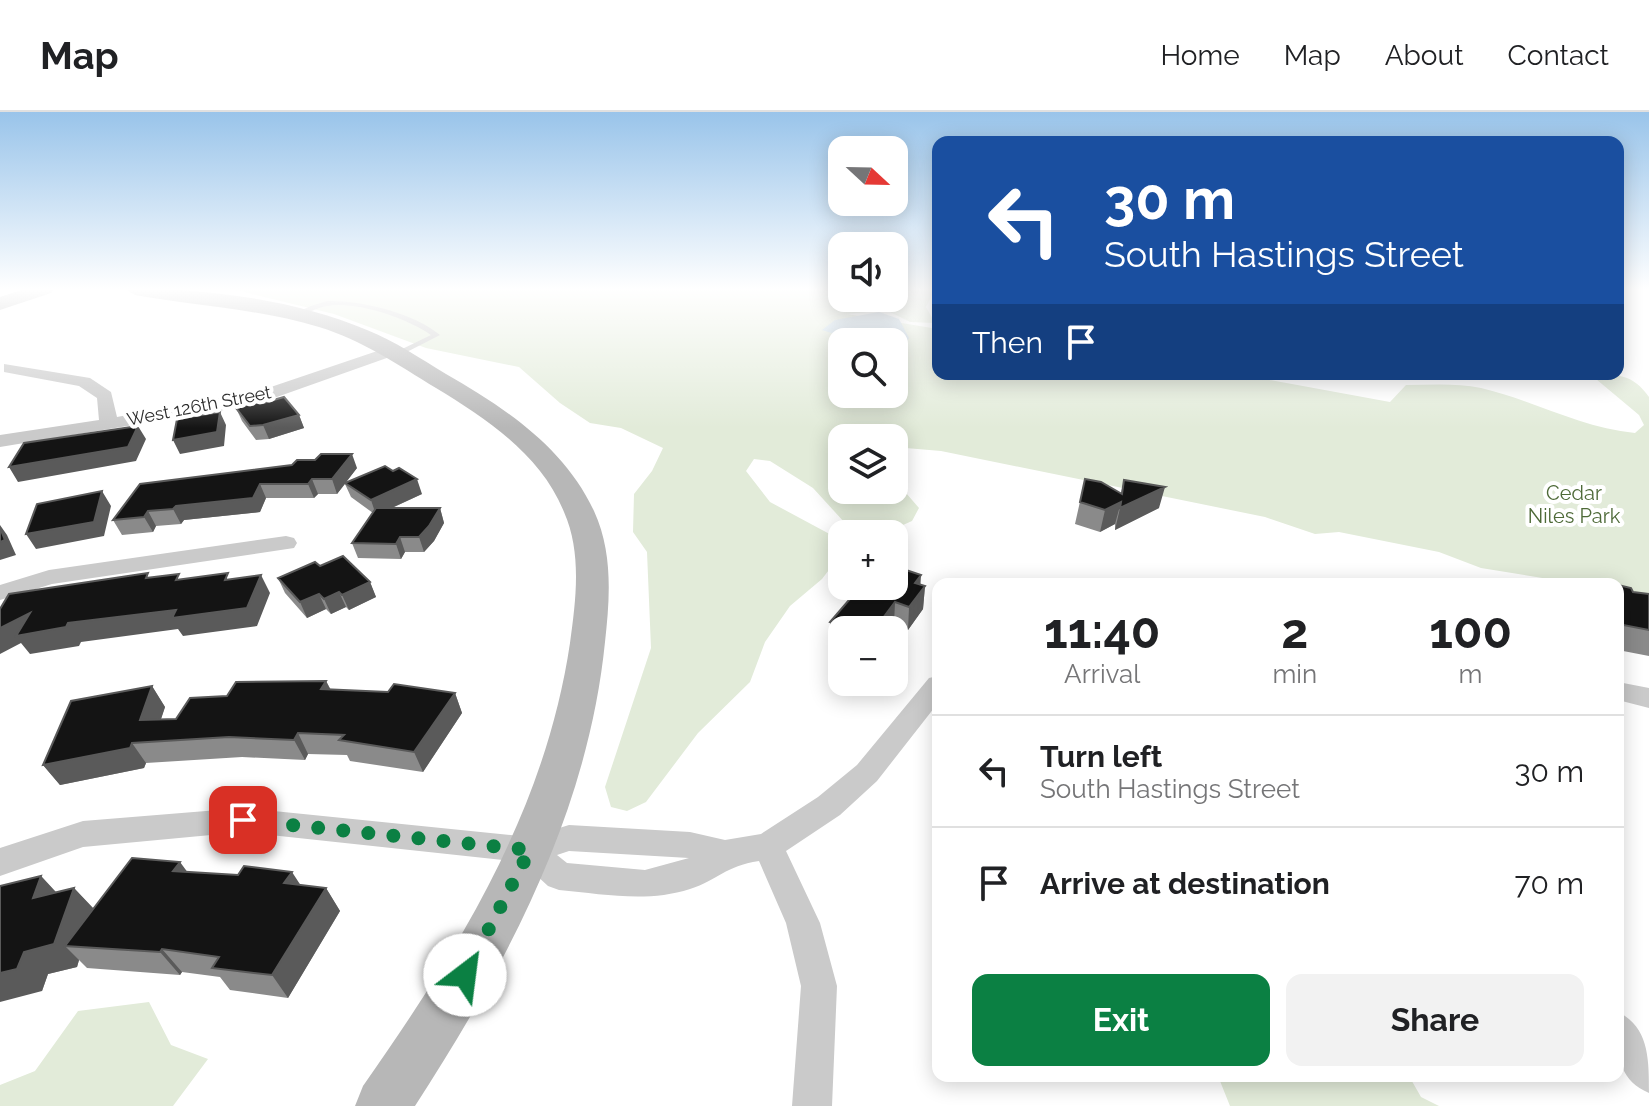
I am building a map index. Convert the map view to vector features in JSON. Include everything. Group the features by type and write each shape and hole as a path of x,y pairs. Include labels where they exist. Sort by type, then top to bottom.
{"street":[{"path":"361,335 500,415 534,445 571,497 589,543 591,599 579,705 548,815 465,975 383,1106"},
{"name":"West 126th Street","path":"0,441 268,394 395,353"},
{"path":"10,368 84,382 105,396 109,424"},
{"path":"0,593 49,577 286,543"},
{"path":"0,862 83,834 243,820 530,850 559,876 645,884 687,876 725,853 768,846 829,806 867,773 932,692"},
{"path":"1624,692 1649,698"},
{"path":"768,846 803,923 819,986 812,1106"},
{"path":"1624,1039 1649,1074"}],"lane":[{"path":"395,353 435,335"}],"green space":[{"name":"Cedar Niles Park","path":"392,335 828,335 828,408 908,408 908,335 932,335 932,380 1270,380 1390,402 1406,385 1462,385 1500,393 1595,426 1635,433 1644,425 1639,415 1597,380 1624,378 1637,384 1649,397 1649,606 1624,597 1624,578 1542,578 1481,568 1439,552 1339,532 1315,534 1265,517 941,451 908,448 908,424 828,424 828,504 908,504 908,495 919,508 908,523 908,520 842,520 813,488 770,461 754,459 746,471 770,502 828,533 828,571 790,606 765,642 750,682 698,733 646,802 627,811 611,807 605,787 651,648 647,552 633,532 634,494 652,471 663,448 621,428 590,423 560,403 519,367 426,348"},
{"path":"149,1002 171,1045 208,1059 173,1106 0,1106 0,1085 35,1071 78,1011"},
{"path":"1220,1082 1412,1082 1421,1097 1439,1106 1230,1106"}],"building":[{"path":"284,397 299,415 250,426 236,408 261,400 263,403"},
{"path":"220,412 217,432 173,440 177,419"},
{"path":"138,426 128,447 9,467 24,443"},
{"path":"321,454 352,454 332,479 312,479 308,484 260,484 253,498 176,506 173,509 148,511 144,517 113,520 140,484 292,465 297,460 315,460"},
{"path":"385,466 393,471 399,468 417,479 371,500 345,483"},
{"path":"1085,479 1101,482 1122,494 1124,480 1165,487 1120,508 1121,502 1105,510 1080,502"},
{"path":"102,491 94,522 26,534 37,504"},
{"path":"376,508 440,508 419,537 400,537 396,544 352,543"},
{"path":"343,556 370,582 342,595 339,592 324,599 319,594 300,602 278,578 315,562 320,566"},
{"path":"908,571 921,575 915,583 925,586 909,607 895,602 884,616 835,616 849,600 908,600"},
{"path":"148,573 146,578 179,574 176,580 228,573 225,580 261,575 247,608 172,618 176,610 68,623 66,627 16,636 30,613 0,628 0,609 9,594"},
{"path":"1624,586 1633,592 1649,594 1649,630 1624,625"},
{"path":"326,681 321,689 388,692 394,684 455,693 414,752 339,740 344,735 298,733 294,740 229,737 132,743 130,748 43,765 71,701 152,686 140,720 176,719 190,698 227,696 236,682"},
{"path":"132,858 180,862 173,871 238,875 244,866 292,872 284,883 326,888 272,975 212,968 219,957 162,949 160,952 65,946"},
{"path":"41,876 33,898 74,888 54,944 24,952 17,969 0,973 0,886"}],"route":[{"path":"243,820 530,850 496,921 465,975"}]}
